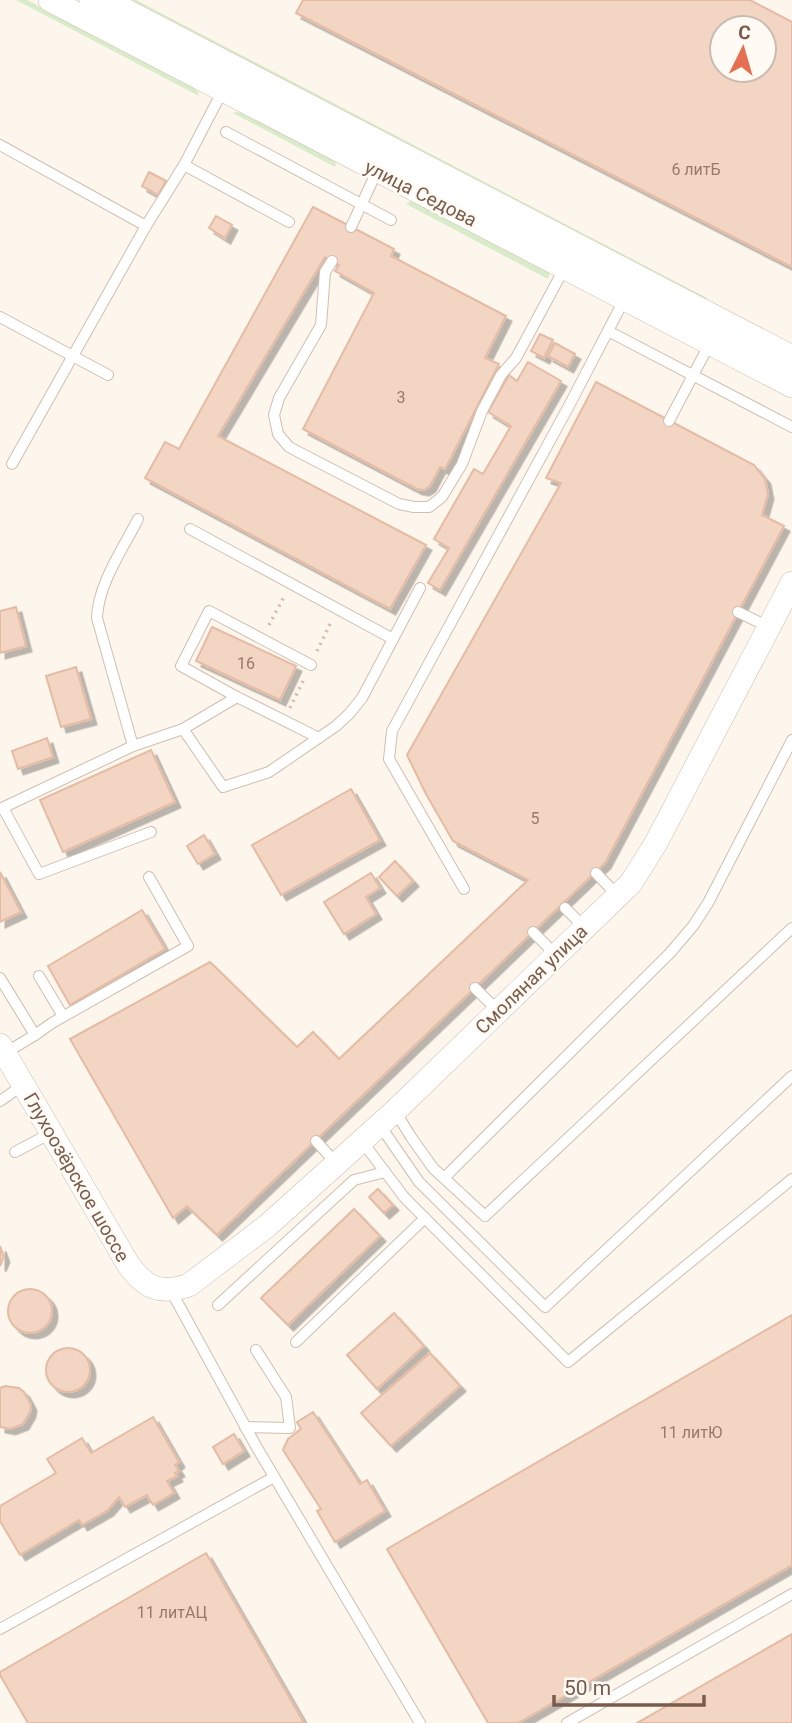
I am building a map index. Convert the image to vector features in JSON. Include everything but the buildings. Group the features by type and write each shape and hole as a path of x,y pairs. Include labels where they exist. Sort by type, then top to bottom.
{"street":[{"name":"улица Седова","path":"50,0 89,5 228,81 630,289 792,362"},
{"name":"улица Седова","path":"382,161 565,267 630,289 710,343 792,386"},
{"name":"Смоляная улица","path":"170,1289 189,1285 267,1226 387,1117 631,883 656,843 792,583"},
{"name":"Глухоозёрское шоссе","path":"2,1049 135,1275 150,1287 170,1289"}],"lane":[{"path":"12,464 146,226 184,165 228,81"},
{"path":"226,132 391,220"},
{"path":"0,145 146,226"},
{"path":"351,227 382,161"},
{"path":"184,165 289,222"},
{"path":"331,261 325,272 321,325 279,398 274,415 278,434 289,447 400,504 414,507 429,507 442,496 462,464 482,411 502,375 516,358 565,267"},
{"path":"464,889 389,759 392,731 630,289"},
{"path":"0,317 108,375"},
{"path":"608,331 792,427"},
{"path":"669,421 710,343"},
{"path":"133,746 97,618 103,587 138,519"},
{"path":"190,528 393,639"},
{"path":"183,729 223,787 269,772 349,714 362,698 420,589"},
{"path":"311,665 209,611 181,666 319,738"},
{"path":"738,612 769,627"},
{"path":"152,832 39,874 1,808 133,746 183,729 237,697"},
{"path":"444,1178 670,953 693,926 708,903 792,740"},
{"path":"596,873 618,896"},
{"path":"2,1049 34,1035 188,946 149,877"},
{"path":"565,908 585,928"},
{"path":"387,1117 433,1168 485,1216 792,928"},
{"path":"533,932 556,956"},
{"path":"39,976 63,1016"},
{"path":"0,978 34,1035"},
{"path":"475,988 498,1011"},
{"path":"387,1117 419,1182 545,1307 792,1076"},
{"path":"0,1101 23,1085"},
{"path":"15,1152 51,1133"},
{"path":"361,1140 404,1197 568,1362 792,1179"},
{"path":"316,1141 336,1163"},
{"path":"218,1305 354,1180 385,1172"},
{"path":"296,1342 425,1218"},
{"path":"170,1289 245,1427 420,1723"},
{"path":"245,1427 290,1427 286,1397 256,1350"},
{"path":"0,1629 274,1477"},
{"path":"567,1723 792,1594"}],"path":[{"path":"262,639 291,584"}],"green space":[{"path":"16,0 27,0 192,86 199,96"},
{"path":"120,0 136,0 707,298 704,303"},
{"path":"233,113 246,114 332,159 335,167"},
{"path":"411,201 550,273 548,279 406,204"}]}
